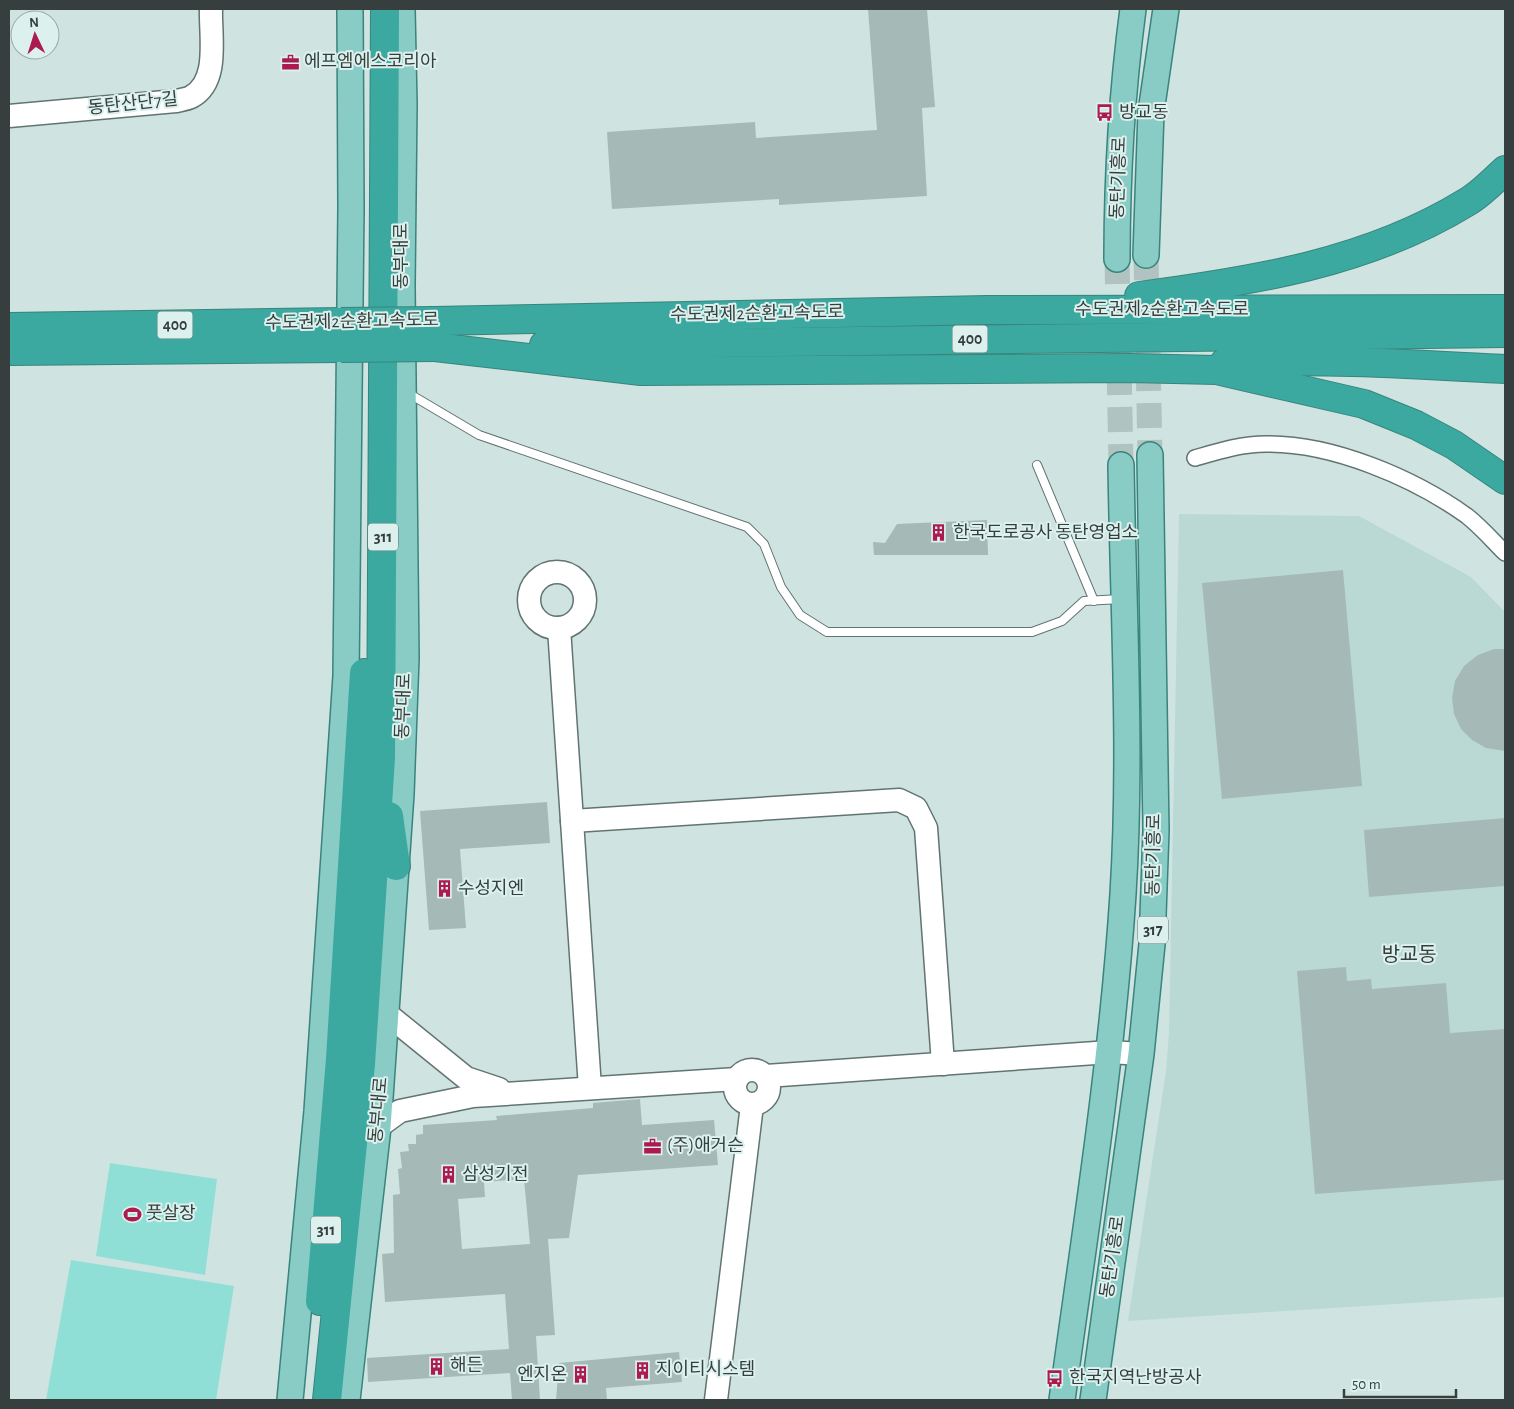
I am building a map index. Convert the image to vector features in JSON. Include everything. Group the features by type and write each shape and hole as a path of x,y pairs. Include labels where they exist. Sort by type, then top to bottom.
{"highway":[{"name":"동부대로","path":"308,1400 317,1329 340,1069 366,633 369,9"},
{"name":"동부대로","path":"327,1400 362,1064 380,758 400,13"},
{"path":"1469,202 1505,170"},
{"path":"987,310 1143,295 1280,274 1364,251 1419,228 1469,202 1505,175"},
{"name":"수도권제2순환고속도로","path":"434,334 987,310 1505,309"},
{"name":"수도권제2순환고속도로","path":"9,328 341,335 1505,333"},
{"path":"434,334 642,371 1130,368 1216,370 1364,404 1416,425 1454,444 1505,480"},
{"name":"수도권제2순환고속도로","path":"9,352 341,335"},
{"path":"1130,368 1286,360 1368,361 1505,369"},
{"path":"317,1111 330,1015 337,873 361,721"},
{"path":"380,758 396,866"}],"main road":[{"path":"290,1400 317,1111 346,676 352,208 350,9"},
{"name":"동탄기흥로","path":"1117,259 1120,144 1126,64 1133,9"},
{"name":"동탄기흥로","path":"1146,255 1151,112 1166,9"},
{"name":"동부대로","path":"347,1400 378,1127 387,1014 406,658 403,390 404,104 400,13"},
{"name":"동탄기흥로","path":"1093,1400 1142,1054 1152,944 1156,830 1150,455"},
{"name":"동탄기흥로","path":"1062,1400 1110,1052 1126,836 1121,465"}],"street":[{"name":"동탄산단7길","path":"9,116 176,101 191,97 204,86 210,71 211,9"},
{"path":"1195,458 1230,447 1266,444 1320,449 1364,463 1420,488 1468,517 1505,554"},
{"path":"559,628 590,1088"},
{"path":"572,820 900,800 916,808 926,828 943,1064"},
{"path":"387,1014 466,1078 479,1084 515,1093"},
{"path":"766,1076 1110,1052 1142,1054"},
{"path":"757,1070 766,1076 770,1087 767,1097 758,1104 747,1104 738,1097 735,1085 737,1079 745,1071 757,1070"},
{"path":"378,1127 400,1112 474,1096 737,1079"},
{"path":"716,1400 752,1105"}],"lane":[{"path":"403,390 479,435 747,527 764,544 781,587 800,615 827,632 1032,632 1062,621 1084,601 1123,599"},
{"path":"1037,465 1094,601"}],"shaded area":[{"path":"1179,514 1359,516 1471,577 1505,612 1505,1297 1128,1321 1166,1071 1169,1032"},
{"path":"110,1163 217,1179 205,1275 96,1256"},
{"path":"71,1260 234,1286 216,1400 46,1400"}],"building":[{"path":"868,9 927,9 935,107 922,108 927,196 779,205 779,199 612,209 607,132 755,122 756,138 877,130"},
{"name":"한국도로공사 동탄영업소","path":"987,520 988,555 874,555 873,542 885,543 897,524"},
{"path":"1343,570 1362,786 1222,799 1202,583"},
{"path":"1494,649 1505,649 1505,751 1486,748 1472,740 1461,729 1454,714 1452,698 1455,681 1464,666 1478,655"},
{"name":"수성지엔","path":"547,802 550,843 460,849 466,928 429,930 420,811"},
{"path":"1505,818 1505,886 1369,897 1364,830"},
{"path":"1346,967 1347,981 1371,979 1372,989 1446,983 1450,1033 1505,1029 1505,1180 1315,1194 1297,971"},
{"path":"640,1099 642,1125 714,1120 718,1165 578,1175 569,1238 548,1239 555,1335 536,1336 540,1400 512,1400 510,1373 368,1382 367,1358 509,1349 505,1294 385,1302 382,1254 394,1253 393,1195 400,1194 398,1169 402,1168 400,1152 409,1151 408,1144 416,1144 416,1135 423,1134 423,1125 497,1120 496,1116 593,1108 593,1103","holes":["524,1179 530,1244 462,1249 458,1199 485,1197 484,1182"]},
{"path":"679,1352 682,1382 606,1388 607,1400 556,1400 559,1363"}],"tunnel":[{"path":"1146,255 1150,455"},
{"path":"1117,259 1121,465"}],"place":[{"name":"에프엠에스코리아","path":"290,62"},
{"name":"방교동","path":"1105,113"},
{"name":"한국도로공사 동탄영업소","path":"939,533"},
{"name":"수성지엔","path":"444,889"},
{"name":"(주)애거슨","path":"653,1146"},
{"name":"삼성기전","path":"448,1175"},
{"name":"풋살장","path":"132,1214"},
{"name":"해든","path":"436,1366"},
{"name":"지이티시스템","path":"642,1370"},
{"name":"엔지온","path":"581,1375"},
{"name":"한국지역난방공사","path":"1055,1378"}],"district":[{"name":"방교동","path":"1409,955"}]}
